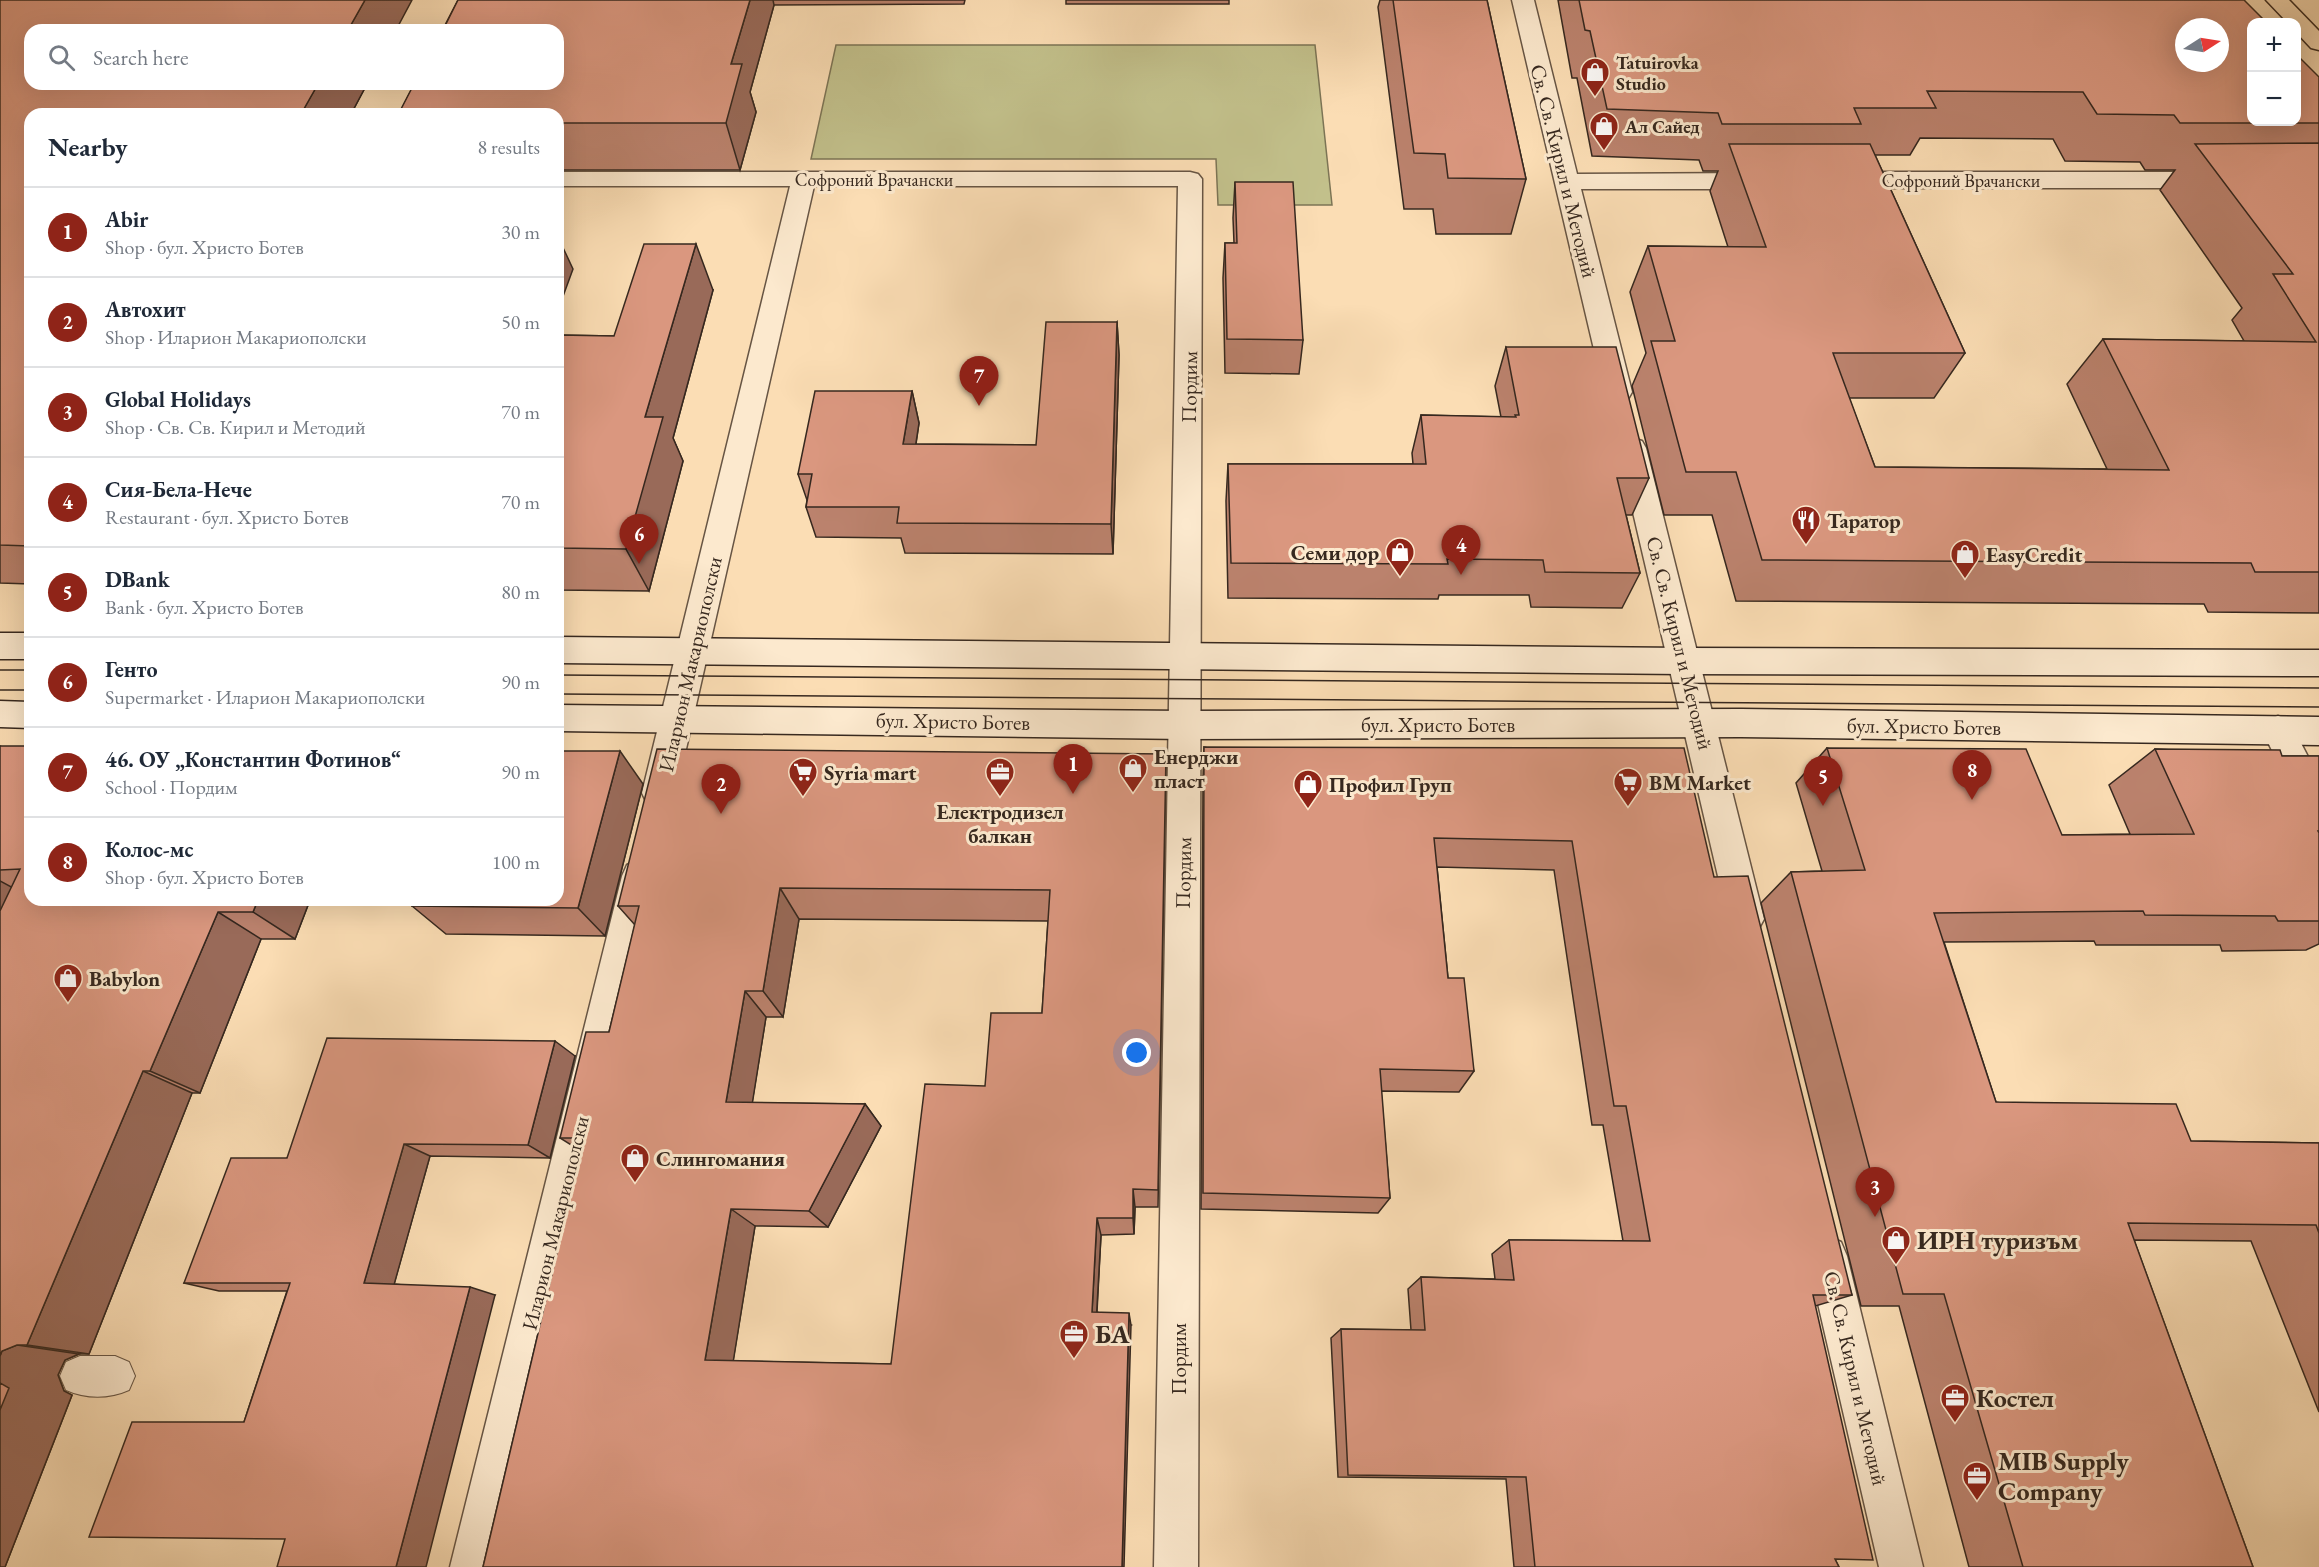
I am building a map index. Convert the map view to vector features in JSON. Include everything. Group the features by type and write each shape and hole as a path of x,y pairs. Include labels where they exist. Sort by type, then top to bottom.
{"main road":[{"path":"2277,0 2319,43"}],"street":[{"name":"Св. Св. Кирил и Методий","path":"1522,0 1753,949"},
{"name":"Софроний Врачански","path":"564,179 1190,179"},
{"name":"Иларион Макариополски","path":"472,1567 649,835 804,179"},
{"name":"Пордим","path":"1176,1567 1190,179"},
{"name":"Софроний Врачански","path":"1815,180 2236,180"},
{"path":"1566,182 1780,181"},
{"path":"0,646 24,646"},
{"path":"564,650 1684,661 2319,663"},
{"path":"0,714 24,715"},
{"name":"бул. Христо Ботев","path":"564,718 1185,725 1699,723 2319,731"},
{"path":"2278,730 2319,812"},
{"name":"Св. Св. Кирил и Методий","path":"1820,1229 1901,1567"}],"shaded area":[{"path":"836,45 1315,45 1332,205 1218,205 1216,159 811,159"}],"building":[{"path":"0,0 365,0 351,24 24,24 24,90 315,90 304,108 24,108 24,546 0,545"},
{"path":"458,0 750,0 731,64 742,64 726,123 564,123 564,108 402,108 411,90 564,90 564,24 446,24"},
{"path":"1393,0 1487,0 1526,179 1448,178 1445,154 1414,153"},
{"path":"1579,0 2244,0 2262,18 2247,18 2247,123 2180,123 2174,115 2097,114 2083,92 1927,91 1936,108 1854,108 1861,124 1722,124 1718,113 1607,109 1590,31 1585,30"},
{"path":"2301,59 2319,77 2319,123 2301,123"},
{"path":"2319,143 2319,572 2255,572 2251,563 1762,560 1736,472 1686,472 1651,341 1675,341 1648,246 1766,247 1729,144 1870,144 1965,353 1833,353 1875,467 2169,470 2103,339 2316,342 2273,274 2293,274 2195,144"},
{"path":"1235,182 1293,182 1303,340 1227,339 1225,243 1237,243"},
{"path":"644,244 696,244 645,417 663,417 626,549 564,548 564,335 614,336"},
{"path":"1046,322 1117,322 1111,524 897,523 899,507 806,507 812,474 798,474 815,391 912,391 903,444 1036,445"},
{"path":"1506,347 1616,347 1649,478 1617,478 1640,573 1545,572 1543,560 1447,559 1448,564 1231,563 1228,464 1426,464 1421,415 1516,417 1515,415 1519,415"},
{"path":"0,746 24,746 24,906 256,906 253,912 218,912 150,1071 143,1071 27,1345 17,1345 2,1351 0,1356 0,911 20,869 0,870"},
{"path":"1204,747 1684,748 1714,877 1748,876 1852,1295 1813,1295 1873,1560 1835,1559 1839,1567 1535,1567 1526,1477 1348,1475 1341,1329 1425,1330 1421,1277 1514,1280 1509,1240 1650,1241 1626,1106 1614,1106 1572,841 1434,838 1448,978 1464,978 1474,1071 1380,1069 1390,1198 1203,1193"},
{"path":"1827,748 2026,749 2062,835 2194,834 2155,749 2280,750 2282,756 2319,756 2319,921 2278,921 2275,916 2145,915 2143,911 1934,913 1996,1102 2176,1104 2191,1141 2319,1143 2319,1233 2316,1225 2128,1223 2253,1567 2023,1567 1944,1294 1903,1294 1791,872 1865,870"},
{"path":"657,749 1166,754 1158,1190 1133,1189 1133,1218 1097,1218 1092,1312 1129,1313 1122,1567 483,1567 584,1138 560,1138 586,1032 609,1032 639,906 618,906","holes":["780,888 1050,890 1042,1013 991,1013 985,1086 925,1084 891,1364 705,1360 731,1209 809,1211 865,1104 726,1102 745,991 763,991"]},
{"path":"564,751 620,751 578,908 412,906 564,906"},
{"path":"327,1038 555,1041 528,1145 404,1144 364,1283 470,1287 396,1567 277,1567 285,1539 89,1537 132,1422 244,1422 290,1283 184,1283 231,1158 287,1158"},
{"path":"0,1383 9,1388 0,1410"}],"tram line":[{"path":"0,670 24,670"},
{"path":"564,675 2319,688"},
{"path":"0,690 24,690"},
{"path":"564,694 2319,707"}],"place":[{"name":"Tatuirovka Studio","path":"1595,98"},
{"name":"Ал Сайед","path":"1604,152"},
{"name":"46. ОУ „Константин Фотинов“","path":"979,406"},
{"name":"Таратор","path":"1806,546"},
{"name":"Генто","path":"639,564"},
{"name":"Сия-Бела-Нече","path":"1461,575"},
{"name":"Семи дор","path":"1400,578"},
{"name":"EasyCredit","path":"1965,580"},
{"name":"Abir","path":"1073,794"},
{"name":"Енерджи пласт","path":"1133,794"},
{"name":"Syria mart","path":"803,798"},
{"name":"Електродизел балкан","path":"1000,798"},
{"name":"Колос-мс","path":"1972,800"},
{"name":"DBank","path":"1823,806"},
{"name":"BM Market","path":"1628,808"},
{"name":"Профил Груп","path":"1308,810"},
{"name":"Автохит","path":"721,814"},
{"name":"Babylon","path":"68,1004"},
{"name":"Слингомания","path":"635,1184"},
{"name":"Global Holidays","path":"1875,1217"},
{"name":"ИРН туризъм","path":"1896,1266"},
{"name":"БА","path":"1074,1360"},
{"name":"Костел","path":"1955,1424"},
{"name":"MIB Supply Company","path":"1977,1502"}]}
